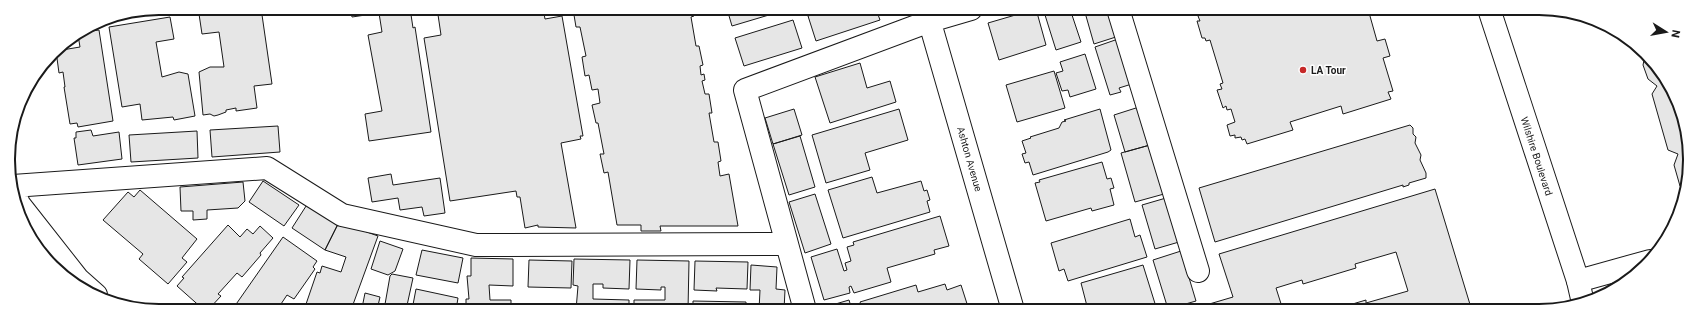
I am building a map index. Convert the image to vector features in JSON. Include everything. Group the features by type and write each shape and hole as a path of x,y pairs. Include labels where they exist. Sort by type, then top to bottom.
{"street":[{"path":"803,304 745,90 928,15"},
{"name":"Ashton Avenue","path":"928,15 1011,304"},
{"path":"1120,15 1198,271"},
{"name":"Wilshire Boulevard","path":"1491,15 1578,281 1582,297"},
{"path":"18,187 267,168 342,215 476,245 787,244"},
{"path":"24,209 79,280"},
{"path":"1578,281 1638,264"}],"building":[{"path":"199,15 262,15 272,84 254,86 257,108 236,111 236,108 226,110 226,112 214,116 210,114 203,115 199,72 210,67 224,67 219,32 202,34"},
{"path":"352,15 366,15 352,17"},
{"path":"379,15 411,15 413,28 415,27 431,132 369,141 365,114 382,111 368,35 382,32"},
{"path":"438,15 544,15 545,19 562,16 583,136 580,136 581,139 561,143 576,228 538,227 538,225 525,228 520,197 517,197 516,191 450,201 424,38 441,35"},
{"path":"574,15 694,15 691,17 696,46 699,46 703,65 700,66 701,75 704,74 705,80 702,81 705,94 709,94 712,113 709,113 714,142 718,142 721,161 718,162 720,176 729,174 738,226 660,226 661,231 641,231 641,225 617,225 608,172 604,173 600,154 604,154 598,123 596,123 592,105 600,103 598,89 592,90 589,75 585,76 582,57 586,56 580,27 576,27"},
{"path":"729,15 769,15 732,26"},
{"path":"878,15 880,20 816,41 808,16"},
{"path":"1015,15 1038,15 1046,45 999,60 988,23"},
{"path":"1045,15 1072,15 1081,42 1056,50"},
{"path":"1086,15 1114,15 1119,36 1094,44"},
{"name":"LA Tour","path":"1370,15 1377,41 1385,39 1390,56 1383,58 1393,91 1388,92 1391,99 1343,114 1341,106 1290,122 1293,130 1247,144 1245,139 1242,140 1241,137 1235,138 1235,135 1230,136 1227,125 1235,122 1231,109 1227,110 1226,106 1223,108 1217,90 1222,89 1220,84 1223,83 1210,40 1206,41 1205,38 1202,38 1197,21 1200,21 1198,16"},
{"path":"170,17 174,39 156,42 162,77 179,72 188,74 195,116 174,120 173,117 142,120 140,104 122,107 109,27"},
{"path":"793,20 802,48 744,66 735,38"},
{"path":"99,30 113,121 78,127 77,123 70,124 63,72 59,73 57,57 66,49 80,47 79,39 95,31"},
{"path":"1121,38 1135,83 1119,88 1121,92 1110,95 1095,47"},
{"path":"1085,54 1096,89 1070,97 1068,90 1062,91 1056,73 1063,71 1060,62"},
{"path":"1644,60 1664,87 1678,122 1683,150 1683,169 1680,186 1674,165 1678,154 1668,150 1652,94 1657,86 1648,79 1643,65"},
{"path":"860,63 867,88 890,81 896,102 830,123 815,77"},
{"path":"1054,71 1065,108 1017,122 1006,85"},
{"path":"1139,107 1150,145 1125,152 1114,115"},
{"path":"794,109 802,135 773,144 765,118"},
{"path":"899,109 908,140 865,153 870,170 826,183 812,135"},
{"path":"1100,109 1111,150 1033,175 1029,162 1025,163 1022,154 1026,153 1022,141 1059,128 1062,122 1066,121 1064,120"},
{"path":"1410,125 1413,128 1413,134 1416,137 1415,143 1421,155 1420,160 1426,173 1426,178 1409,183 1409,185 1403,187 1403,185 1215,242 1199,188"},
{"path":"278,126 280,152 212,157 210,130"},
{"path":"91,130 93,136 119,132 122,159 78,165 74,138 76,138 76,132"},
{"path":"197,131 198,158 131,162 129,135"},
{"path":"800,136 815,187 789,195 773,144"},
{"path":"1150,145 1164,194 1135,202 1121,153"},
{"path":"1102,162 1107,179 1111,178 1114,188 1110,189 1114,205 1092,211 1091,208 1046,221 1035,183 1040,182 1039,180"},
{"path":"391,174 393,185 440,178 445,213 424,216 422,207 400,210 398,198 372,202 368,178"},
{"path":"872,177 877,193 921,181 924,191 927,190 930,200 927,201 930,212 843,238 828,190"},
{"path":"263,181 299,205 284,226 249,202"},
{"path":"243,182 245,201 238,208 207,210 207,219 193,220 193,211 181,211 180,187"},
{"path":"1435,189 1470,304 1353,304 1366,300 1366,303 1408,291 1396,252 1355,264 1356,268 1303,284 1302,280 1276,288 1281,304 1209,304 1233,297 1219,254"},
{"path":"140,190 197,239 182,258 187,262 168,284 139,259 143,254 103,220 128,192 134,197"},
{"path":"815,194 831,244 805,253 789,202"},
{"path":"1166,198 1179,242 1155,249 1142,205"},
{"path":"308,203 339,222 325,250 292,228"},
{"path":"940,216 949,246 934,250 935,254 887,268 891,282 854,293 851,286 849,287 850,293 824,300 811,257 837,249 844,271 847,270 845,263 851,261 847,247 854,245 853,242"},
{"path":"1130,219 1135,237 1140,235 1147,257 1068,281 1064,269 1059,271 1051,243"},
{"path":"339,222 378,236 353,304 306,304 317,272 320,273 322,266 341,272 346,257 325,250"},
{"path":"228,225 240,237 247,229 253,234 260,226 273,238 242,277 237,273 218,294 221,296 214,304 197,304 177,286 184,278 182,277"},
{"path":"283,237 317,261 313,267 315,269 294,299 287,295 281,304 236,304"},
{"path":"380,241 403,249 395,271 388,275 371,269"},
{"path":"422,250 463,258 458,283 416,275"},
{"path":"1181,251 1196,301 1186,304 1166,304 1153,260"},
{"path":"471,258 513,259 513,286 489,285 490,300 511,300 511,304 466,304 466,299 469,299 467,276 471,276"},
{"path":"574,259 630,260 629,289 603,288 603,284 593,284 593,299 629,300 629,304 576,304 578,286 573,285"},
{"path":"529,260 572,261 571,288 528,287"},
{"path":"637,260 689,261 688,304 634,304 634,300 665,300 665,287 661,287 661,290 636,289"},
{"path":"695,261 748,262 747,289 716,288 717,291 694,290"},
{"path":"751,265 777,267 776,289 785,290 784,304 759,304 760,290 750,290"},
{"path":"1143,265 1155,304 1086,304 1081,283"},
{"path":"392,274 413,278 407,304 385,304 390,276"},
{"path":"945,284 947,290 961,285 967,304 861,304 860,302 916,285 918,292"},
{"path":"416,289 458,298 457,304 413,304"},
{"path":"365,293 380,297 378,304 363,304"},
{"path":"849,300 850,304 836,304"},
{"path":"693,301 746,302 746,304 693,304"}],"place":[{"name":"LA Tour","path":"1303,70"}]}
